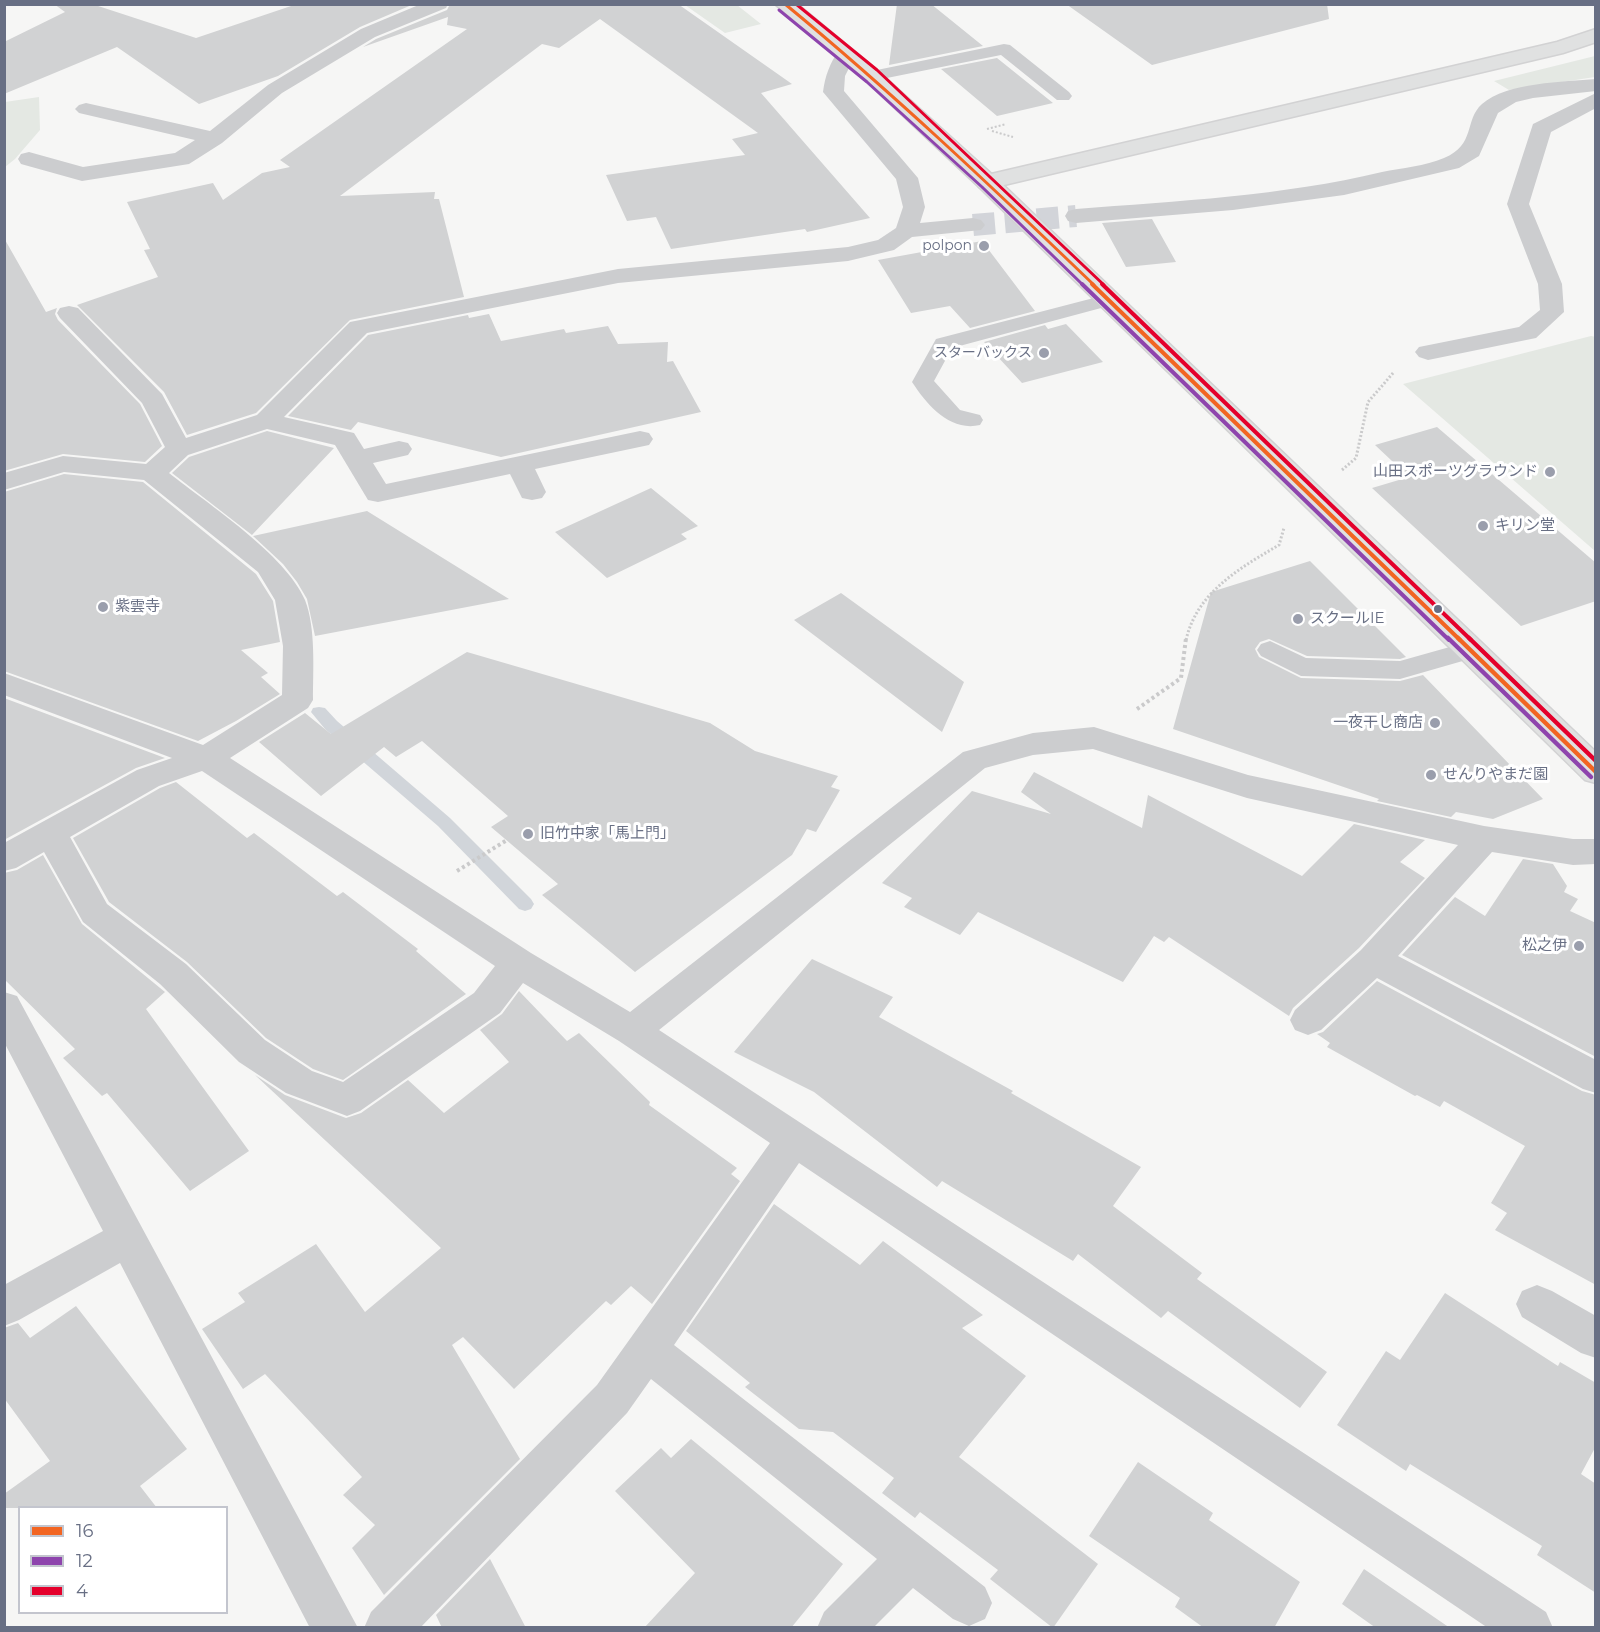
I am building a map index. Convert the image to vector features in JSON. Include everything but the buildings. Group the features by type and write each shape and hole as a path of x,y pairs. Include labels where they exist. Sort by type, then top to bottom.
{"main road":[{"path":"784,4 872,76 987,182 1596,772"},
{"path":"987,182 1563,47 1596,35"}],"street":[{"path":"28,159 82,174 181,159 214,138 275,89 368,33 439,4"},
{"path":"846,54 835,76 833,92 908,178 914,207 906,231"},
{"path":"1076,216 1233,203 1344,188 1451,163 1471,151 1489,109 1509,98 1532,92 1596,85"},
{"path":"1428,352 1527,333 1552,312 1550,284 1518,204 1541,129 1596,99"},
{"path":"86,110 214,138"},
{"path":"152,473 179,449 266,421 359,327 618,276 848,254 886,245 906,231 973,225"},
{"path":"69,313 153,400 179,449"},
{"path":"266,421 345,439 378,494 640,439"},
{"path":"356,459 399,449"},
{"path":"4,482 63,464 152,473 268,566 290,600 298,646 297,700 206,759 148,778 4,859"},
{"path":"519,464 532,492"},
{"path":"4,683 206,759 518,963 632,1030 1530,1628"},
{"path":"632,1030 974,760 1034,744 1094,738 1247,786 1484,838 1573,852 1596,851"},
{"path":"51,834 95,913 173,974 252,1051 299,1082 347,1100 487,1003 518,963"},
{"path":"1308,1020 1374,960 1484,838"},
{"path":"1374,960 1596,1078"},
{"path":"4,1006 335,1628"},
{"path":"387,1628 612,1399 795,1138"},
{"path":"4,1307 127,1238"},
{"path":"1537,1304 1596,1339"},
{"path":"647,1350 969,1603"},
{"path":"840,1628 911,1557"}],"lane":[{"path":"872,76 1004,49 1063,96"},
{"path":"972,420 952,415 923,382 944,344 1109,300"},
{"path":"1270,650 1301,668 1400,670 1471,650"}],"path":[{"path":"1338,474 1356,458 1368,402 1398,368 1428,352"},
{"path":"1094,738 1180,678 1190,627 1206,599 1228,575 1279,546 1286,522"},
{"path":"472,862 507,840"}],"shaded area":[{"path":"685,5 737,5 761,24 725,33"},
{"path":"1595,56 1595,77 1509,90 1494,81"},
{"path":"39,97 40,130 5,167 5,102"},
{"name":"山田スポーツグラウンド","path":"1591,336 1596,337 1595,551 1403,384"}],"waterway":[{"path":"319,712 331,725 444,822 525,904"}],"tunnel":[{"path":"973,225 1076,216"}],"transit line":[{"name":"16","path":"785,4 872,76 987,182 1596,772"},
{"name":"4","path":"796,4 877,70 992,177 1596,761"},
{"name":"12","path":"779,10 867,82 982,187 1591,777"}],"place":[{"name":"polpon","path":"984,246"},
{"name":"スターバックス","path":"1044,353"},
{"name":"山田スポーツグラウンド","path":"1550,472"},
{"name":"キリン堂","path":"1483,526"},
{"name":"紫雲寺","path":"103,607"},
{"name":"スクールIE","path":"1298,619"},
{"name":"一夜干し商店","path":"1435,723"},
{"name":"せんりやまだ園","path":"1431,775"},
{"name":"旧竹中家「馬上門」","path":"528,834"},
{"name":"松之伊","path":"1579,946"}]}
